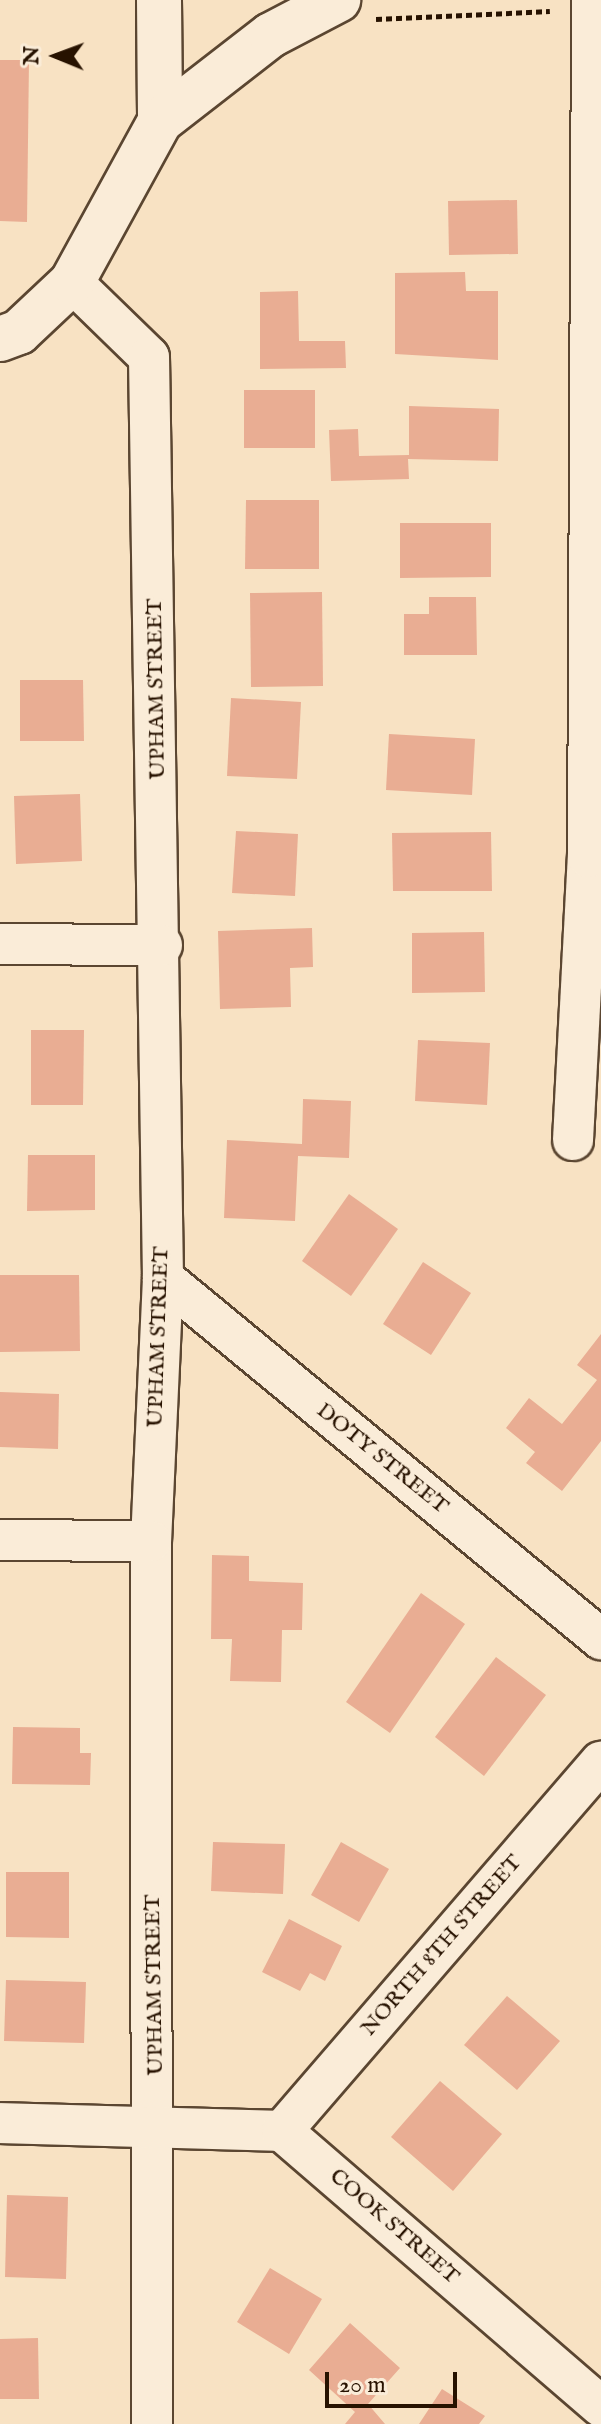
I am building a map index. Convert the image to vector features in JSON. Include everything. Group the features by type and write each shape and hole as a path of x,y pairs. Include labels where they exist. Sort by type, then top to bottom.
{"main road":[{"path":"159,0 160,121"},
{"path":"0,339 19,332 72,282 160,121 271,35 349,11"}],"street":[{"path":"573,1140 595,862 578,6"},
{"name":"UPHAM STREET","path":"72,282 149,357 162,945 163,1278 151,1541 156,2124 152,2424"},
{"path":"0,944 162,945"},
{"name":"DOTY STREET","path":"163,1278 601,1639"},
{"path":"0,1540 151,1541"},
{"name":"NORTH 8TH STREET","path":"282,2131 601,1762"},
{"path":"0,2123 156,2124 282,2131"},
{"name":"COOK STREET","path":"282,2131 601,2406"}],"path":[{"path":"349,11 578,6"}],"building":[{"path":"0,60 29,60 27,222 0,221"},
{"path":"517,200 518,254 449,255 448,201"},
{"path":"465,272 466,291 498,291 498,360 395,354 395,273"},
{"path":"298,291 299,341 345,341 346,368 260,369 260,292"},
{"path":"244,390 315,390 315,448 244,448"},
{"path":"409,406 499,409 498,461 408,459 409,479 331,481 329,430 358,429 359,456 409,455"},
{"path":"246,500 319,500 319,569 245,569"},
{"path":"400,523 491,523 491,577 400,578"},
{"path":"322,592 323,686 251,687 250,593"},
{"path":"429,597 476,597 477,655 404,655 404,614 429,614"},
{"path":"20,680 83,680 84,741 20,741"},
{"path":"231,698 301,702 297,779 227,776"},
{"path":"389,734 475,739 472,795 386,790"},
{"path":"80,794 82,861 16,864 14,796"},
{"path":"236,831 298,834 295,896 232,893"},
{"path":"491,832 492,891 393,891 392,833"},
{"path":"312,928 313,967 290,968 291,1007 220,1009 218,931"},
{"path":"484,932 485,992 412,993 412,933"},
{"path":"31,1030 84,1030 83,1105 31,1105"},
{"path":"418,1040 490,1043 487,1105 415,1101"},
{"path":"303,1099 351,1101 349,1158 298,1156 295,1221 224,1218 227,1140 302,1144"},
{"path":"28,1155 95,1155 95,1210 27,1211"},
{"path":"349,1194 398,1229 351,1296 302,1261"},
{"path":"423,1262 471,1293 431,1355 383,1324"},
{"path":"0,1275 79,1275 80,1351 0,1352"},
{"path":"601,1334 601,1441 562,1491 526,1463 535,1452 506,1428 529,1398 562,1424 597,1380 577,1365"},
{"path":"0,1392 59,1394 58,1449 0,1447"},
{"path":"212,1555 249,1556 249,1581 303,1583 302,1630 282,1630 281,1682 230,1681 232,1639 211,1639"},
{"path":"421,1593 465,1624 390,1733 346,1702"},
{"path":"496,1657 546,1695 484,1776 435,1737"},
{"path":"13,1727 80,1728 80,1753 91,1753 90,1785 12,1784"},
{"path":"213,1842 285,1844 283,1894 211,1891"},
{"path":"341,1842 389,1869 359,1922 311,1895"},
{"path":"6,1872 69,1872 69,1938 6,1937"},
{"path":"289,1919 342,1946 325,1981 310,1973 300,1991 262,1972"},
{"path":"6,1980 86,1982 84,2043 4,2041"},
{"path":"507,1996 560,2041 517,2090 464,2045"},
{"path":"440,2081 502,2134 453,2191 391,2137"},
{"path":"7,2195 68,2197 66,2279 5,2277"},
{"path":"270,2268 322,2299 289,2354 237,2322"},
{"path":"350,2323 400,2368 368,2404 385,2424 345,2424 355,2412 309,2370"},
{"path":"38,2338 39,2399 0,2399 0,2339"},
{"path":"442,2389 485,2416 479,2424 419,2424"}]}
